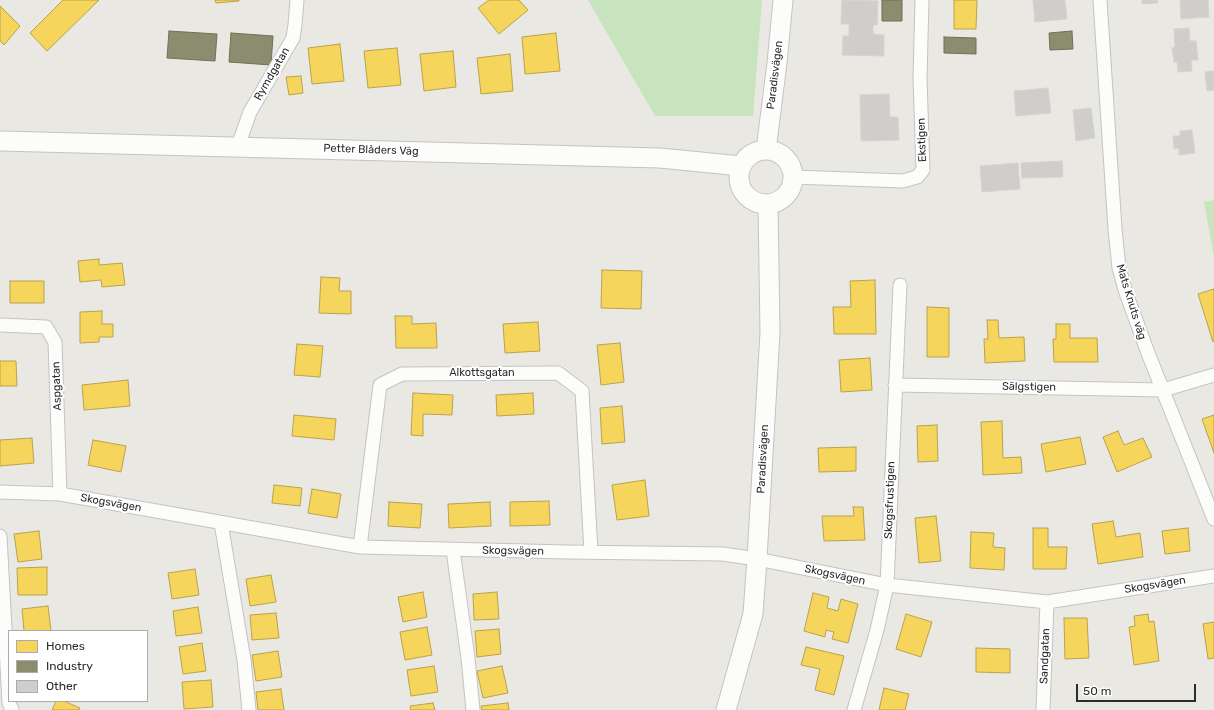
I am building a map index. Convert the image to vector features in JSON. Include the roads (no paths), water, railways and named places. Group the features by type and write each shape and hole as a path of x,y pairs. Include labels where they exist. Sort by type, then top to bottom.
{"street":[{"name":"Rymdgatan","path":"238,146 250,112 293,38 297,0"},
{"name":"Paradisvägen","path":"766,150 777,63 782,0"},
{"name":"Ekstigen","path":"793,177 903,181 918,177 923,170 920,78 922,0"},
{"name":"Mats Knuts väg","path":"1100,0 1115,229 1119,268 1138,326 1214,519"},
{"name":"Petter Blåders Väg","path":"0,141 660,158 740,166"},
{"path":"766,150 774,151 782,155 788,161 792,168 793,177 790,188 783,198 768,204 750,200 740,185 738,175 740,166 750,154 766,150"},
{"name":"Paradisvägen","path":"726,710 753,614 770,332 768,204"},
{"name":"Skogsfrustigen","path":"854,710 877,630 887,585 900,285"},
{"name":"Aspgatan","path":"0,325 46,326 55,342 60,494"},
{"name":"Alkottsgatan","path":"360,547 380,385 402,374 558,373 582,391 591,552"},
{"name":"Sälgstigen","path":"895,385 1163,390 1214,375"},
{"name":"Skogsvägen","path":"0,492 60,494 360,547 453,550 723,554 757,558 887,585 1047,602 1214,576"},
{"path":"220,523 244,660 249,710"},
{"path":"0,536 8,684"},
{"path":"453,550 468,658 473,710"},
{"name":"Sandgatan","path":"1043,710 1047,602"}]}
